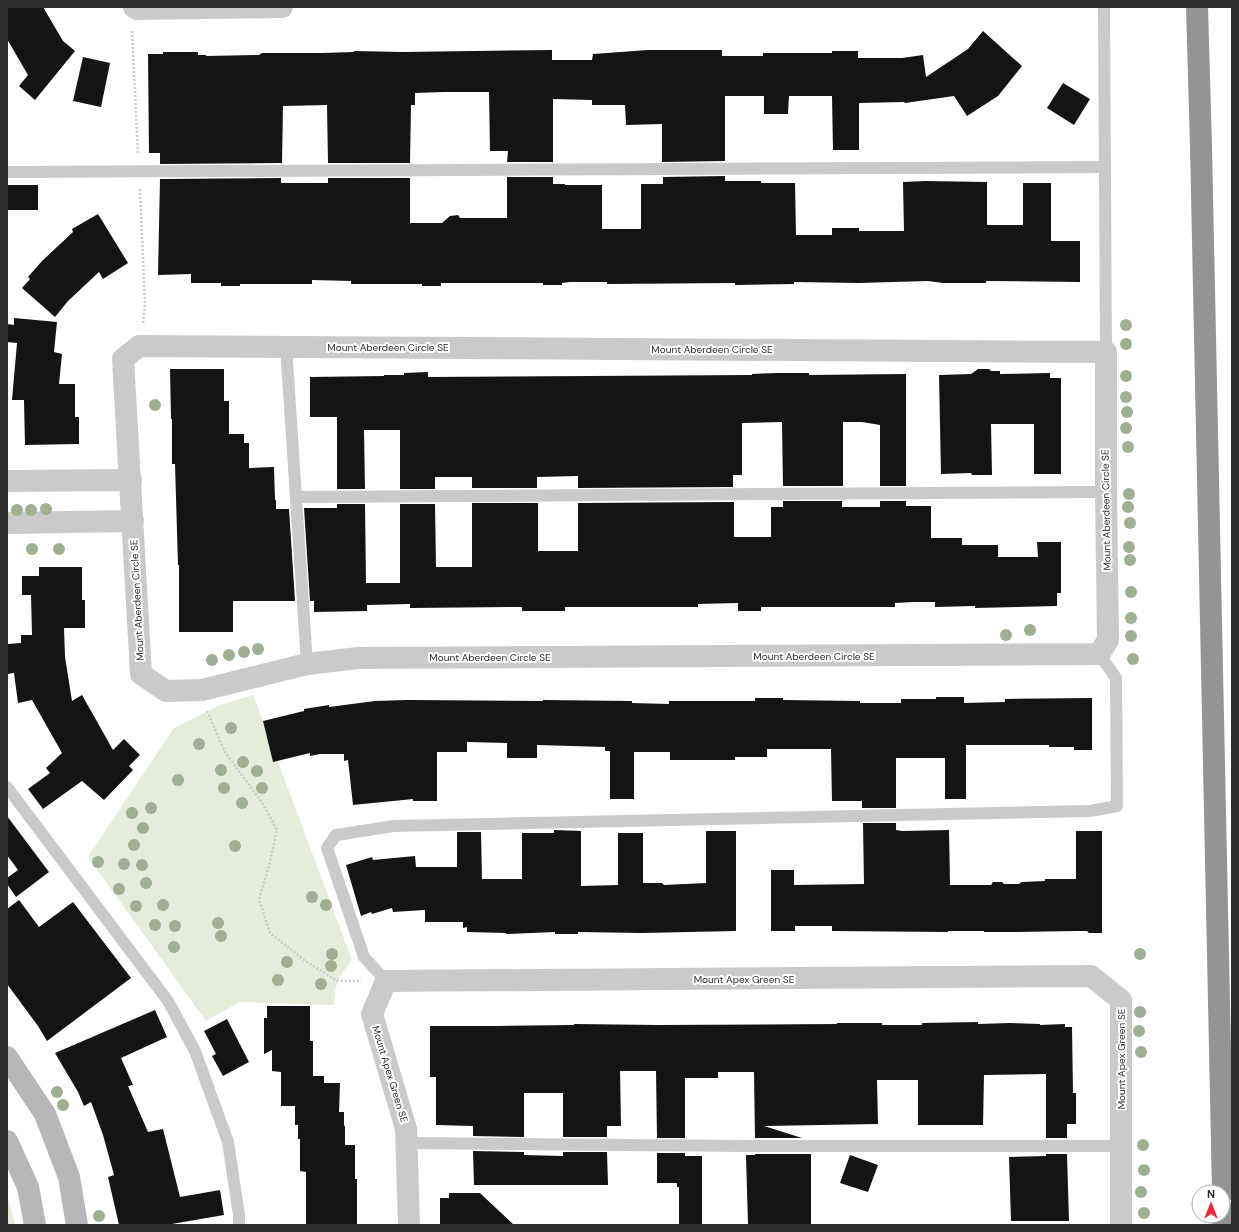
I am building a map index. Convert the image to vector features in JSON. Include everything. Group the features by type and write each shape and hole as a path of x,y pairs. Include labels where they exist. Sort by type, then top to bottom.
{"highway":[{"path":"1197,7 1202,154 1223,1184"}],"street":[{"path":"134,7 137,9 282,7"},
{"name":"Mount Aberdeen Circle SE","path":"139,346 1106,352 1108,640 1099,654 366,658 307,664 202,690 166,691 141,674 123,360 139,346"},
{"path":"7,481 131,480"},
{"path":"7,523 133,521"},
{"name":"Mount Apex Green SE","path":"409,1225 406,1129 372,1014 386,982 1091,976 1121,1000 1121,1225"},
{"path":"7,1057 45,1114 69,1177 78,1225"},
{"path":"7,1141 28,1187 35,1225"}],"lane":[{"path":"1104,7 1106,352"},
{"path":"7,172 1105,168"},
{"path":"286,346 307,664"},
{"path":"296,497 1106,492"},
{"path":"386,982 364,957 327,848 336,836 394,826 1090,811 1117,806 1116,678 1099,654"},
{"path":"7,787 168,1001 195,1051 228,1142 239,1215 239,1225"},
{"path":"407,1142 745,1146 1121,1146"}],"path":[{"path":"202,690 207,711 225,752 263,804 277,830 269,866 259,899 270,933 304,960 337,981 386,982"}],"green space":[{"path":"253,695 352,960 343,971 336,986 334,1005 240,1002 206,1021 88,857 174,728 220,705"},
{"path":"7,1193 15,1225 7,1225"}],"building":[{"path":"7,7 43,7 63,41 75,51 35,100 19,86 28,75 7,39"},
{"path":"983,31 1022,66 998,96 967,116 954,96 905,103 859,103 859,150 833,150 832,96 789,96 788,114 764,114 764,96 725,96 725,161 662,162 662,124 626,125 625,105 592,105 592,100 553,99 553,162 507,162 508,151 490,151 489,92 444,92 415,93 415,105 411,105 410,163 328,163 327,105 283,106 282,163 160,164 160,153 149,153 148,54 163,54 163,52 198,52 198,55 206,56 354,51 402,52 552,50 552,60 592,60 593,54 648,50 722,50 722,56 763,56 763,53 832,53 832,51 858,51 858,58 902,58 923,55 926,77 968,49"},
{"path":"83,57 110,63 101,107 73,101"},
{"path":"1063,83 1090,99 1074,125 1047,108"},
{"path":"725,176 725,181 795,183 796,235 832,235 832,228 859,228 859,231 904,231 903,182 925,181 987,182 987,225 1023,225 1023,183 1051,183 1051,241 1080,241 1080,282 794,282 794,284 735,285 735,283 607,284 607,282 570,282 562,283 562,285 543,285 543,283 441,283 441,286 422,286 422,284 351,284 351,281 312,280 312,284 240,284 240,286 221,286 221,283 191,283 191,274 158,275 160,179 281,178 281,183 328,183 328,178 410,178 410,223 442,223 450,216 458,215 460,218 507,218 507,177 553,177 553,184 602,185 602,229 641,229 641,184 663,184 663,177"},
{"path":"7,185 38,185 38,210 7,210"},
{"path":"98,214 128,263 103,279 99,272 68,301 55,317 22,288 30,279 28,277 42,261 73,232 72,229"},
{"path":"14,318 57,322 54,352 62,354 59,384 75,384 75,417 79,417 79,444 25,445 24,400 12,400 17,343 7,342 7,324 14,325"},
{"path":"170,369 224,369 224,401 229,401 229,434 244,434 244,443 249,443 249,468 274,467 276,509 289,509 295,601 233,601 233,632 179,632 179,565 175,464 172,464"},
{"path":"978,369 1000,371 1000,374 1050,373 1050,378 1061,378 1061,474 1034,474 1034,424 991,424 992,475 972,475 971,473 941,474 939,375 971,374"},
{"path":"428,372 428,377 752,375 777,373 809,373 809,375 906,374 906,486 880,486 880,425 862,422 843,422 843,486 783,486 782,422 742,423 742,475 733,475 733,487 578,488 578,476 537,477 537,488 472,488 472,477 435,477 435,489 400,489 400,430 364,430 365,489 337,489 337,417 310,417 310,377 384,376"},
{"path":"783,501 842,501 842,507 880,507 880,501 906,501 906,506 931,506 931,538 962,538 962,545 998,545 998,557 1038,557 1037,542 1061,542 1061,593 1057,593 1057,606 975,608 975,606 935,607 935,602 913,602 895,603 895,607 761,607 761,611 738,611 738,603 698,604 698,607 565,607 565,611 522,611 522,607 410,608 410,604 367,605 367,611 314,612 314,601 310,601 304,508 337,508 337,504 365,504 366,583 400,583 400,504 435,504 436,567 472,567 472,503 538,503 538,551 578,551 578,503 734,502 734,537 771,537 771,507 783,507"},
{"path":"39,567 82,567 82,600 85,600 85,628 64,628 65,657 72,701 82,695 113,750 124,739 140,755 129,766 133,770 104,800 82,781 43,809 28,789 50,773 46,768 62,753 32,700 18,703 14,673 7,674 7,644 21,643 21,635 32,635 31,595 22,595 22,576 39,576"},
{"path":"936,697 964,697 964,703 1005,702 1005,699 1092,698 1092,750 1074,750 1074,747 1049,747 1049,745 966,745 966,799 945,799 945,758 896,758 896,808 862,808 862,801 832,801 831,749 767,749 767,757 735,757 735,760 670,760 670,752 634,752 634,799 610,799 610,751 605,751 605,747 537,745 537,758 507,758 507,743 467,742 467,752 437,752 437,801 413,801 413,799 353,805 348,760 344,761 344,754 320,754 310,756 310,753 273,762 263,721 304,711 304,709 375,701 543,700 632,701 632,703 669,704 669,701 755,701 755,698 783,698 783,700 901,703 901,699 936,699"},
{"path":"7,816 49,872 16,897 7,884 7,878 18,870 7,855"},
{"path":"863,823 896,823 896,830 902,831 949,830 950,885 991,885 993,882 1019,884 1022,882 1045,881 1045,879 1076,879 1076,831 1102,831 1102,933 1089,933 1087,931 832,931 832,926 795,926 795,931 771,931 771,870 794,870 794,885 864,884"},
{"path":"554,830 581,831 581,886 618,885 618,833 643,833 643,883 662,883 664,885 706,883 706,831 736,831 736,931 642,933 578,932 578,934 555,934 555,932 506,934 467,932 467,927 463,928 463,922 425,922 425,910 393,912 392,908 372,914 371,912 361,916 346,865 372,857 373,860 415,856 416,867 457,867 457,832 481,832 482,879 522,879 522,833 554,833"},
{"path":"19,900 39,927 73,902 131,978 47,1041 38,1026 7,984 7,909"},
{"path":"267,1006 310,1006 310,1041 313,1041 313,1076 324,1076 324,1083 340,1083 339,1112 344,1112 345,1145 355,1145 357,1225 306,1225 306,1172 300,1171 300,1139 298,1139 298,1125 295,1125 295,1106 281,1106 281,1072 272,1071 272,1050 264,1054 264,1018 267,1018"},
{"path":"155,1010 167,1037 121,1058 133,1085 128,1086 148,1132 163,1129 180,1197 220,1190 224,1215 166,1225 119,1225 108,1177 114,1175 103,1135 91,1102 84,1106 78,1092 55,1053"},
{"path":"227,1019 249,1062 223,1076 212,1056 216,1054 204,1031"},
{"path":"978,1022 978,1024 1065,1024 1065,1027 1072,1027 1073,1093 1076,1093 1076,1124 1067,1124 1067,1138 1046,1138 1046,1074 984,1075 983,1125 918,1125 918,1080 877,1080 878,1124 764,1126 802,1138 755,1138 754,1072 718,1072 718,1078 685,1078 685,1138 657,1138 656,1071 620,1071 621,1126 607,1126 607,1137 563,1137 563,1093 524,1093 524,1137 473,1136 473,1126 436,1125 436,1077 430,1077 430,1026 837,1023 922,1025 922,1023"},
{"path":"473,1151 524,1152 524,1155 563,1156 563,1152 607,1152 608,1185 474,1185"},
{"path":"657,1153 685,1153 685,1156 702,1156 702,1225 679,1225 679,1187 677,1187 677,1183 657,1183"},
{"path":"811,1154 811,1225 748,1225 746,1155"},
{"path":"1046,1154 1067,1154 1069,1221 1011,1221 1009,1157 1046,1156"},
{"path":"850,1155 878,1165 868,1192 840,1183"},
{"path":"449,1193 480,1193 514,1225 440,1225 440,1198 449,1198"}]}
